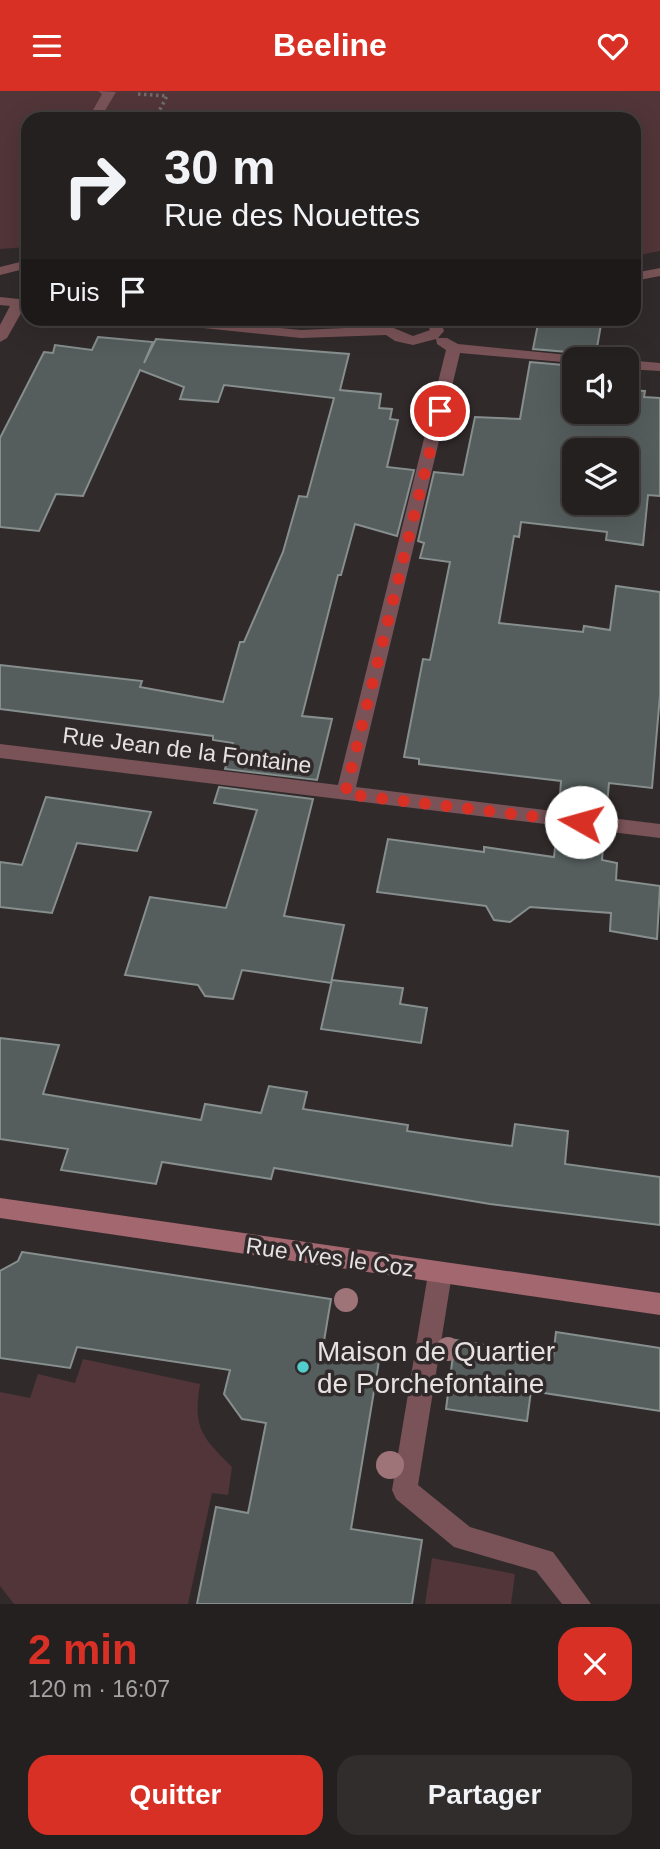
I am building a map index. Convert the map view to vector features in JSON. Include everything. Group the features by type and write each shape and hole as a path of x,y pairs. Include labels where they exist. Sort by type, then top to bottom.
{"main road":[{"name":"Rue Yves le Coz","path":"0,1209 660,1304"}],"street":[{"path":"98,112 110,92 104,91"},
{"path":"0,271 21,266"},
{"path":"641,276 660,272"},
{"path":"0,301 21,304"},
{"path":"0,338 21,307"},
{"path":"222,326 309,335 359,335 385,326"},
{"path":"393,326 406,340 429,326"},
{"path":"436,326 454,348 562,358"},
{"path":"345,794 454,348"},
{"path":"639,365 660,367"},
{"name":"Rue Jean de la Fontaine","path":"0,751 660,831"},
{"path":"440,1274 405,1490 463,1538 544,1561 578,1604"}],"path":[{"path":"110,92 167,96 159,112"}],"shaded area":[{"path":"0,91 660,91 660,251 641,255 641,112 21,112 21,248 0,249"},
{"path":"83,1359 200,1384 198,1411 202,1430 206,1439 232,1467 228,1495 212,1493 188,1604 14,1604 0,1586 0,1392 30,1398 38,1374 75,1383"},
{"path":"432,1558 515,1574 511,1604 425,1604"}],"building":[{"path":"538,326 601,326 597,347 562,347 562,352 533,349"},
{"path":"98,337 153,342 144,363 156,339 349,354 340,390 381,394 379,408 392,409 390,419 398,420 387,467 414,470 397,536 355,524 341,575 338,575 302,716 332,719 317,780 225,769 233,743 213,740 213,736 0,709 0,665 142,681 140,687 223,702 240,642 244,642 283,552 299,496 307,497 334,398 224,385 218,402 180,399 184,387 140,370 83,496 56,494 39,531 0,527 0,438 44,352 53,353 55,345 92,350"},
{"path":"530,362 562,365 562,424 639,424 639,391 645,391 644,397 660,398 660,496 648,495 643,545 606,540 607,532 521,522 519,537 514,536 499,623 583,632 584,626 610,630 616,586 660,592 660,695 652,788 609,783 606,815 559,809 561,781 419,764 419,759 404,757 423,659 430,660 450,562 420,558 424,543 418,541 434,472 463,475 475,417 520,419"},
{"path":"219,787 313,799 284,916 344,925 331,983 242,970 233,999 205,996 198,985 125,975 150,897 226,908 257,810 214,803"},
{"path":"46,797 151,812 137,851 77,843 52,913 0,907 0,862 22,865"},
{"path":"557,828 604,834 602,860 617,863 616,880 660,886 657,939 610,931 611,913 530,907 510,922 494,920 486,906 377,892 388,839 484,852 484,847 554,857"},
{"path":"332,980 403,988 400,1004 427,1008 421,1043 321,1029"},
{"path":"0,1038 59,1045 43,1094 201,1120 205,1104 261,1113 269,1086 307,1092 303,1109 408,1125 407,1131 460,1139 512,1146 515,1124 568,1131 565,1164 660,1177 660,1225 490,1204 274,1168 271,1179 162,1162 156,1184 61,1170 68,1149 0,1139"},
{"path":"22,1252 331,1299 322,1353 379,1361 351,1529 422,1540 412,1604 197,1604 216,1507 248,1513 266,1423 242,1419 224,1394 230,1370 77,1347 70,1368 0,1358 0,1271 18,1261"},
{"path":"556,1332 660,1348 660,1411 531,1391 527,1421 446,1409 455,1340 553,1357"}],"place":[{"name":"Maison de Quartier de Porchefontaine","path":"303,1367"}],"route":[{"path":"440,411 345,794 581,822"}]}
